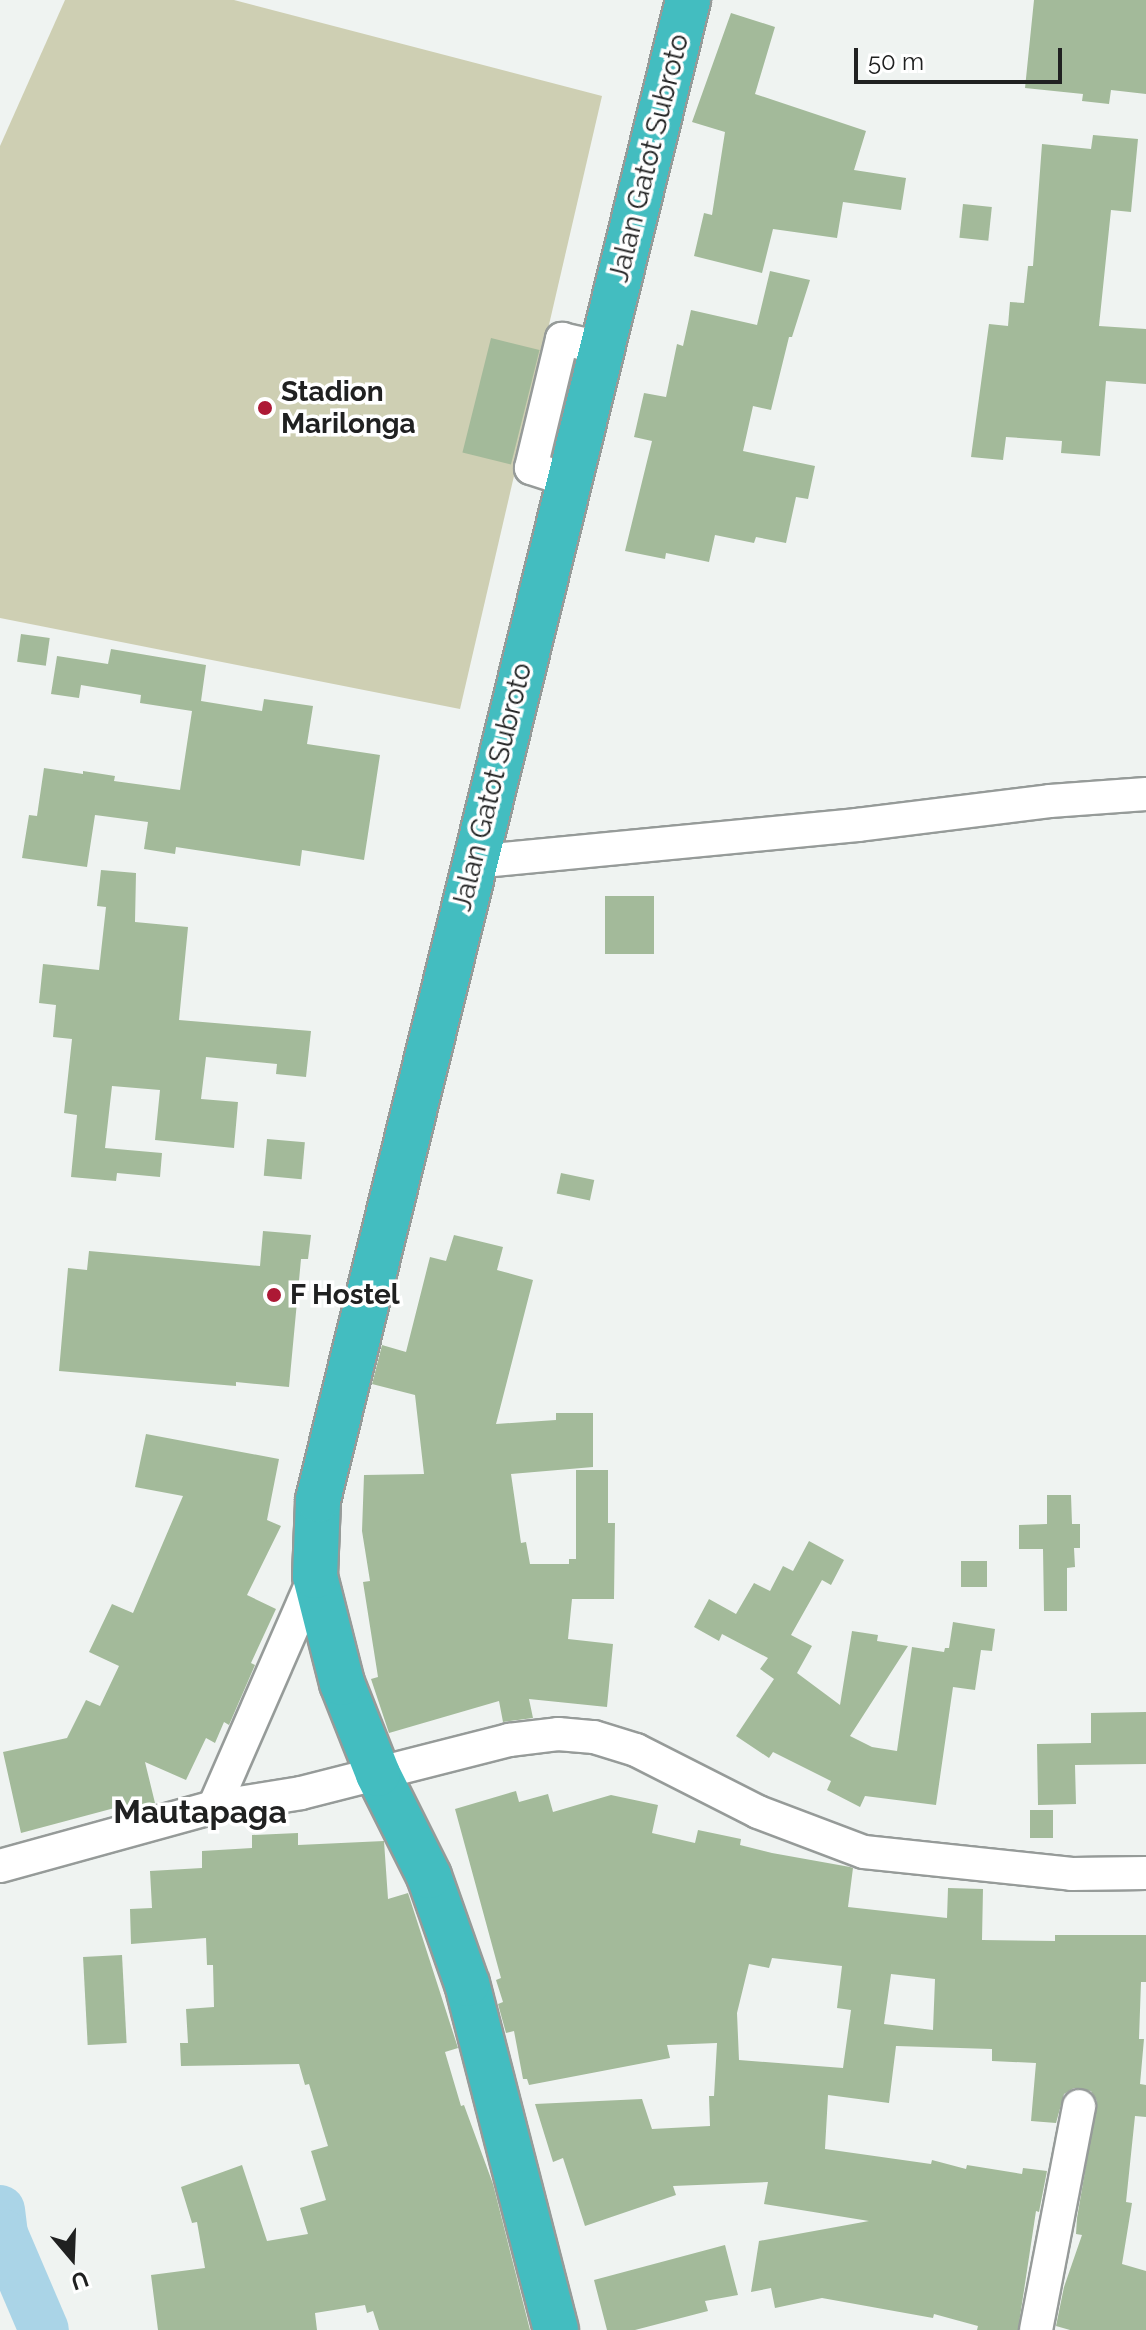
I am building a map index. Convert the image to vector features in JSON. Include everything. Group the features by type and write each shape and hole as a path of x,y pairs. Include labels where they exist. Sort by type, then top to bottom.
{"highway":[{"name":"Jalan Gatot Subroto","path":"556,2330 467,1984 429,1876 378,1774 342,1683 315,1576 318,1500 688,0"}],"street":[{"path":"473,862 857,825 1050,801 1146,794"},
{"path":"214,1807 315,1576"},
{"path":"0,1866 214,1807 301,1793 509,1740 558,1734 594,1737 636,1750 758,1812 864,1852 1072,1874 1146,1873"},
{"path":"1036,2330 1079,2106"}],"green space":[{"name":"Stadion Marilonga","path":"65,0 234,0 602,96 460,709 0,618 0,146"}],"building":[{"path":"1034,0 1146,0 1146,94 1111,90 1109,104 1082,101 1083,94 1025,88"},
{"path":"731,13 775,27 755,94 866,131 854,170 906,178 901,210 843,202 837,238 773,229 762,273 694,256 704,213 712,215 725,132 692,122"},
{"path":"1093,135 1138,139 1131,212 1111,210 1099,326 1146,329 1146,384 1106,381 1100,456 1061,453 1062,441 1006,437 1003,460 971,457 989,324 1008,326 1010,302 1024,303 1028,266 1033,266 1042,144 1091,149"},
{"path":"963,204 992,207 988,241 959,238"},
{"path":"770,271 810,280 792,337 789,337 771,410 753,406 743,451 815,466 808,499 796,497 786,543 756,537 754,543 715,535 709,562 666,553 665,559 625,551 652,441 634,437 644,393 666,397 677,344 683,346 691,310 757,325"},
{"path":"491,338 540,350 511,465 462,452"},
{"path":"21,634 50,638 46,666 17,662"},
{"path":"111,649 206,665 201,701 262,711 264,699 313,706 307,744 380,755 364,860 302,850 300,866 176,847 175,854 144,849 148,822 95,815 87,867 22,858 29,815 37,816 44,768 115,776 114,781 180,790 192,711 140,703 141,695 81,685 79,698 51,694 57,656 108,664"},
{"path":"101,870 136,873 135,922 188,927 179,1020 311,1031 306,1077 276,1074 277,1064 206,1057 201,1099 238,1102 234,1148 155,1140 160,1090 112,1086 105,1148 162,1153 160,1177 117,1173 116,1181 71,1177 77,1115 64,1113 72,1039 53,1037 56,1005 39,1003 43,964 99,970 106,907 97,906"},
{"path":"605,896 654,896 654,954 605,954"},
{"path":"267,1139 305,1142 302,1179 264,1176"},
{"path":"561,1173 594,1180 590,1201 557,1194"},
{"path":"263,1231 311,1235 308,1259 301,1259 289,1387 236,1382 236,1386 59,1371 68,1268 87,1270 89,1251 260,1266"},
{"path":"454,1235 503,1247 497,1270 533,1280 496,1424 556,1420 556,1413 593,1413 593,1467 511,1474 521,1543 526,1542 530,1564 569,1564 569,1559 576,1559 576,1470 608,1470 608,1523 615,1523 614,1599 572,1599 568,1639 613,1644 607,1707 529,1699 533,1718 503,1722 499,1701 389,1733 371,1679 378,1677 363,1582 370,1581 362,1531 364,1475 424,1474 415,1395 372,1384 382,1345 406,1352 430,1257 446,1261"},
{"path":"146,1434 279,1459 267,1520 281,1526 247,1595 276,1609 251,1663 255,1665 229,1725 224,1722 215,1743 206,1738 186,1780 145,1762 155,1803 123,1811 122,1806 21,1833 3,1752 67,1738 86,1700 100,1706 119,1666 89,1652 112,1604 133,1613 183,1496 135,1487"},
{"path":"1047,1495 1071,1495 1072,1524 1080,1524 1080,1548 1074,1548 1075,1567 1067,1568 1067,1611 1044,1611 1043,1549 1019,1549 1019,1525 1047,1524"},
{"path":"809,1541 844,1560 831,1585 822,1580 791,1635 812,1646 797,1673 840,1705 852,1631 878,1635 877,1641 908,1646 850,1736 872,1747 897,1751 912,1647 944,1652 945,1648 949,1648 953,1622 995,1629 992,1651 981,1650 975,1690 953,1687 936,1805 865,1796 860,1807 827,1790 831,1781 773,1752 769,1758 736,1736 774,1679 760,1669 768,1658 722,1634 719,1641 694,1627 709,1599 736,1614 754,1583 770,1591 783,1566 793,1571"},
{"path":"961,1561 987,1561 987,1587 961,1587"},
{"path":"1146,1712 1146,1764 1075,1765 1076,1804 1038,1805 1037,1744 1091,1743 1091,1713"},
{"path":"516,1791 519,1802 548,1794 553,1812 611,1795 658,1805 652,1833 695,1843 698,1830 741,1839 740,1845 772,1853 853,1868 848,1907 947,1918 948,1888 983,1889 982,1940 1055,1941 1055,1935 1146,1935 1146,1982 1141,1982 1139,2039 1144,2039 1140,2084 1146,2085 1146,2117 1135,2116 1126,2202 1132,2203 1122,2264 1146,2271 1146,2330 1070,2330 1056,2326 1064,2287 1082,2235 1076,2234 1077,2218 1097,2101 1091,2091 1074,2088 1064,2094 1056,2123 1031,2121 1036,2063 992,2061 992,2049 896,2046 889,2103 828,2095 825,2149 931,2164 932,2160 966,2169 967,2165 1022,2174 1023,2168 1047,2171 1039,2212 1036,2211 1018,2330 977,2330 978,2326 934,2314 933,2318 822,2298 775,2308 771,2288 751,2292 759,2241 869,2221 764,2204 768,2182 673,2186 676,2195 585,2226 563,2158 553,2162 535,2104 642,2099 652,2129 710,2126 709,2096 714,2096 717,2043 667,2045 670,2058 529,2085 527,2079 523,2079 514,2031 506,2033 498,2004 503,2002 496,1980 501,1978 455,1809","holes":["772,1958 842,1966 837,2008 851,2010 843,2068 739,2060 737,2013 749,1964 769,1968","891,1974 935,1979 933,2030 884,2024"]},
{"path":"1030,1810 1053,1810 1053,1838 1030,1838"},
{"path":"298,1833 298,1845 384,1841 388,1899 408,1893 458,2048 445,2052 461,2106 464,2105 493,2184 530,2330 379,2330 373,2311 367,2313 365,2305 315,2313 317,2330 158,2330 151,2275 205,2268 197,2222 192,2223 181,2187 242,2165 267,2241 308,2234 300,2208 326,2200 311,2151 328,2146 309,2084 305,2085 299,2064 181,2066 180,2043 188,2043 186,2009 214,2007 213,1965 207,1965 206,1938 131,1944 130,1909 152,1908 150,1871 202,1868 202,1851 252,1848 252,1835"},
{"path":"122,1955 127,2043 88,2045 83,1957"},
{"path":"725,2245 738,2295 705,2301 708,2311 635,2330 607,2330 594,2280"}],"waterway":[{"path":"0,2210 3,2234 44,2330"}],"place":[{"name":"Stadion Marilonga","path":"265,408"},
{"name":"F Hostel","path":"274,1295"}],"district":[{"name":"Mautapaga","path":"200,1812"}]}
